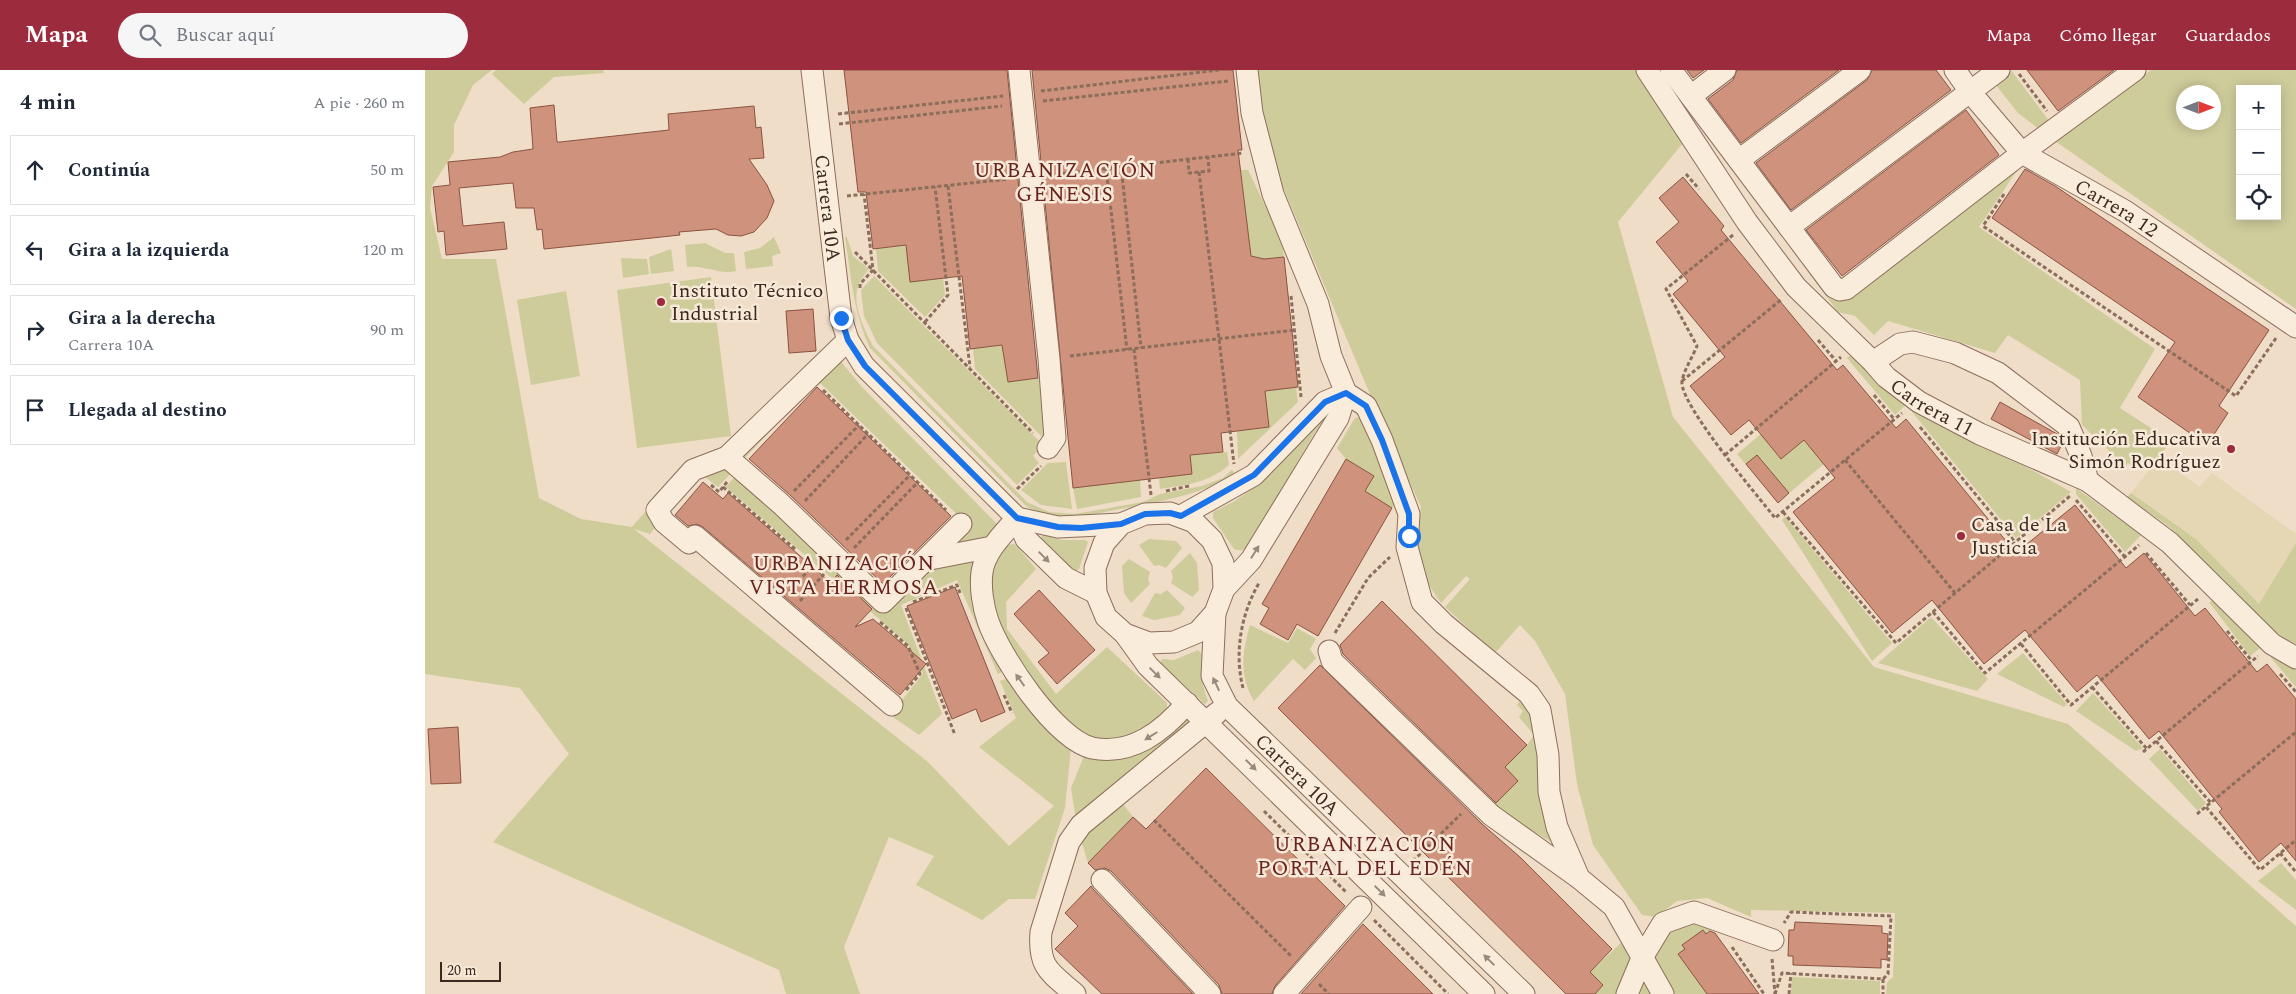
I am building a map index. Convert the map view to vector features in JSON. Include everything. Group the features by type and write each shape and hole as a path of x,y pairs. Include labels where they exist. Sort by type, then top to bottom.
{"street":[{"name":"Carrera 10A","path":"812,70 841,318 848,340 865,366 1017,518"},
{"path":"1019,70 1049,359 1055,438 1048,448"},
{"path":"1247,70 1252,112 1273,194 1318,304 1331,356 1346,393 1366,406 1382,440 1409,514 1407,547 1422,602 1444,624 1529,694 1540,710 1548,755 1549,792 1557,827 1579,878"},
{"name":"Carrera 11","path":"1647,70 1747,222 1796,287 1873,362 1886,378 1919,402 1980,434 2088,481 2147,538 2213,586 2272,644 2296,658"},
{"path":"1671,70 1834,287 1840,290 1846,288 2022,153 2135,70"},
{"path":"1691,96 1725,70"},
{"path":"1739,160 1860,70"},
{"name":"Carrera 12","path":"1955,70 1971,93 2022,153 2125,211 2292,324"},
{"path":"1789,227 1971,93 1999,70"},
{"path":"848,340 727,457 693,470 657,510 664,522 689,543 695,536 892,705"},
{"path":"1873,362 1900,344 1913,342 1955,353 1998,374 2069,427 2081,456 2088,481"},
{"path":"1181,516 1254,475 1325,402 1346,393"},
{"path":"1125,634 1149,643 1175,642 1198,632 1215,613 1224,589 1251,560 1338,418 1346,393"},
{"path":"727,457 787,509 883,602 961,524"},
{"path":"1017,518 1058,527 1121,524 1145,514 1170,513 1181,516 1194,522 1212,540 1223,563 1224,589"},
{"path":"1017,518 992,547 982,570 982,588 988,621 1019,678 1054,722 1072,738 1092,748 1129,748 1149,738 1168,724 1187,703"},
{"path":"1017,518 1026,539 1066,578 1095,593"},
{"path":"1121,524 1104,543 1095,568 1095,593 1106,617 1125,634 1148,666 1484,994"},
{"path":"925,560 992,547"},
{"name":"Carrera 10A","path":"1215,613 1212,676 1227,706 1524,994"},
{"path":"1329,651 1332,661 1491,815 1579,878 1614,907 1663,994"},
{"path":"1075,994 1051,972 1041,959 1040,947 1041,932 1069,842 1081,825 1227,706"},
{"path":"1102,880 1210,994"},
{"path":"1284,994 1361,907"},
{"path":"1627,994 1643,956 1663,923 1694,912 1773,940"}],"path":[{"path":"2016,70 2058,126"},
{"path":"845,196 1245,153"},
{"path":"1188,159 1189,172 1199,172 1209,170 1208,157"},
{"path":"1121,166 1141,348"},
{"path":"1106,168 1127,350"},
{"path":"1199,172 1234,465"},
{"path":"948,186 970,368"},
{"path":"925,322 948,295 935,187"},
{"path":"865,194 873,270 1048,448 1036,456 1043,464 1017,489"},
{"path":"1747,222 1666,289 1697,346 1682,381 1683,394 1725,455 1775,518 1906,410 1919,402"},
{"path":"1983,226 2236,396 2292,324"},
{"path":"859,291 860,284 873,270"},
{"path":"1682,381 1796,287"},
{"path":"1049,359 1295,330 1302,401"},
{"path":"1725,455 1856,345"},
{"path":"1135,349 1151,496"},
{"path":"817,384 961,524"},
{"path":"787,509 859,425"},
{"path":"1918,425 2015,542"},
{"path":"787,509 868,434"},
{"path":"1845,460 1955,593"},
{"path":"1227,470 1239,462"},
{"path":"837,557 910,474"},
{"path":"837,557 918,482"},
{"path":"1010,483 1022,496"},
{"path":"1146,498 1193,486"},
{"path":"1783,512 1895,643 2072,495 2125,557"},
{"path":"1933,612 1985,673 2147,538 2190,605"},
{"path":"1329,651 1330,641 1368,578 1387,559 1407,547"},
{"path":"782,611 813,564"},
{"path":"782,611 824,574"},
{"path":"1245,695 1240,668 1243,620 1249,601 1263,576"},
{"path":"955,736 905,605 957,585"},
{"path":"2021,644 2071,705 2213,586"},
{"path":"2143,752 2272,644"},
{"path":"2092,687 2147,749"},
{"path":"2197,814 2296,732"},
{"path":"2156,740 2211,803"},
{"path":"1411,863 1475,800"},
{"path":"2206,807 2260,870 2296,840"},
{"path":"1154,820 1329,994"},
{"path":"2280,853 2296,872"},
{"path":"1791,912 1891,916 1889,974 1883,979 1782,973 1775,994 1772,969 1773,940 1791,912"},
{"path":"1731,945 1765,994"},
{"path":"1789,994 1791,973"},
{"path":"1883,979 1883,994"}],"shaded area":[{"path":"425,70 492,70 473,85 454,125 454,152 432,186 430,208 442,259 496,259 539,498 581,519 632,527 685,466 730,449 834,346 842,363 862,387 998,525 984,546 1004,671 998,674 957,580 901,605 942,714 919,735 890,715 923,674 908,644 726,487 741,469 885,606 966,523 817,380 718,487 700,473 650,534 634,529 928,762 1009,846 1054,806 979,747 1016,718 1000,681 1008,678 1030,711 1071,748 1065,808 1035,899 1009,899 982,920 916,885 934,856 889,837 844,947 860,994 786,994 779,970 493,842 569,754 520,688 425,674"},
{"path":"496,70 603,70 604,73 554,77 524,104 492,74"},
{"path":"1254,70 1637,70 1683,143 1618,222 1673,417 1874,667 2068,724 2296,926 2296,994 1886,994 1887,982 1893,977 1895,913 1751,910 1751,917 1707,898 1677,901 1656,917 1642,915 1593,845 1577,784 1565,694 1535,641 1520,625 1495,653 1445,607 1470,579 1466,576 1441,603 1424,578 1417,539 1421,507 1372,399 1262,137"},
{"path":"1658,70 1666,70 1839,300 2024,160 1979,227 2155,349 2120,408 2171,441 2148,471 2136,462 2132,466 2128,463 2125,466 2082,425 2080,380 2008,335 1995,353 1888,321 1874,335 1855,316 1838,312"},
{"path":"2003,70 2011,70 2053,126 2044,133 2018,113 1991,79"},
{"path":"2151,70 2296,70 2296,309 2055,141"},
{"path":"1241,170 1248,170 1282,241 1284,257 1251,261"},
{"path":"774,237 781,253 772,256 773,266 746,269 744,252 760,248"},
{"path":"845,237 847,237 853,256 869,269 858,286 857,301 860,317 873,346 1027,502 1049,512 1075,514 1143,502 1160,494 1202,486 1223,478 1232,470 1235,475 1190,494 1081,517 1054,516 1027,507 870,348 856,308"},
{"path":"705,243 725,253 734,253 736,271 724,272 700,267 687,267 685,245"},
{"path":"906,245 943,278 945,295 925,317 878,271 876,249"},
{"path":"671,249 674,271 651,274 649,257"},
{"path":"621,258 647,259 649,274 623,278"},
{"path":"874,276 1043,445 1033,456 1039,463 1017,485 877,343 864,316 861,290"},
{"path":"711,277 731,436 637,448 617,290"},
{"path":"566,291 580,376 531,385 517,300"},
{"path":"1003,345 1008,381 1039,378 1045,440 975,369 973,349"},
{"path":"1855,352 1913,398 1895,415 1847,358"},
{"path":"1296,387 1298,402 1238,459 1237,431 1269,427 1265,391"},
{"path":"1918,406 2071,492 2016,538 1912,412"},
{"path":"1329,413 1315,432 1248,545 1242,550 1234,549 1213,518 1213,512 1235,501 1260,483"},
{"path":"1784,415 1824,464 1789,493 1769,469 1758,479 1737,454 1761,434 1781,459 1792,450"},
{"path":"1363,417 1396,503 1392,508 1365,491 1374,476 1346,459 1337,448 1355,418"},
{"path":"1227,452 1229,465 1213,476 1196,482 1160,489 1159,478 1190,455"},
{"path":"2160,456 2199,487 2212,473 2296,534 2296,543 2259,605 2196,539 2131,493"},
{"path":"1066,462 1072,509 1041,505 1021,490 1048,463"},
{"path":"1140,480 1141,497 1077,509 1073,488"},
{"path":"2076,488 2141,535 2125,552 2076,494"},
{"path":"2131,493 2196,539 2259,604 2296,543 2296,645 2249,609 2161,520 2127,497"},
{"path":"1785,517 1892,643 1872,661 1782,520"},
{"path":"1043,535 1062,540 1085,540 1088,542 1079,569 1075,571 1040,539"},
{"path":"1149,539 1176,541 1182,548 1166,568 1159,565 1154,566 1139,545"},
{"path":"1015,544 1036,569 1006,602 1007,629 1056,694 1107,647 1167,703 1167,712 1151,725 1138,732 1112,741 1079,732 1065,723 1009,647 995,616 991,597 993,568 1001,551 1007,546"},
{"path":"1190,553 1197,563 1199,590 1192,597 1171,583 1173,577 1171,571"},
{"path":"1129,559 1150,572 1148,579 1150,584 1131,603 1124,593 1122,566"},
{"path":"1167,590 1185,608 1180,615 1154,620 1142,616 1155,593 1161,594"},
{"path":"2213,601 2264,645 2250,656 2209,602"},
{"path":"1931,617 1988,679 1977,691 1878,663"},
{"path":"1250,625 1288,643 1297,628 1316,639 1310,649 1316,658 1305,670 1293,659 1254,701 1246,682 1243,664"},
{"path":"1198,650 1202,654 1202,678 1208,701 1205,704 1160,663 1162,659 1174,660"},
{"path":"2023,653 2067,704 2064,707 1997,674"},
{"path":"2274,655 2296,670 2296,687 2271,658"},
{"path":"2093,693 2143,748 2136,751 2076,711"},
{"path":"1521,699 1531,711 1555,844 1497,811 1495,804 1518,781 1505,767 1527,745 1534,735 1519,717 1523,711 1517,705"},
{"path":"1186,717 1204,733 1123,804 1133,817 1088,863 1077,826 1071,788 1084,756 1125,758"},
{"path":"2160,749 2206,803 2198,811 2149,759"},
{"path":"2281,863 2296,880 2296,910 2258,881"},
{"path":"1692,923 1712,929 1706,934 1703,930 1682,945 1685,949 1678,954 1707,994 1636,994 1653,954 1670,931"},
{"path":"1626,938 1634,956 1618,994 1595,994 1603,985 1590,972"},
{"path":"1792,977 1880,981 1880,994 1791,994"}],"building":[{"path":"844,70 1007,70 1038,378 1008,382 1002,345 970,349 962,276 910,282 906,245 873,249 866,192 858,192"},
{"path":"1032,70 1233,70 1242,150 1238,150 1251,256 1264,259 1284,257 1298,387 1265,391 1269,427 1221,433 1223,452 1190,455 1192,474 1073,488"},
{"path":"1687,70 1704,70 1693,78"},
{"path":"1737,70 1839,70 1741,143 1708,99 1733,80"},
{"path":"1872,70 1936,70 1951,90 1791,210 1756,163 1867,80"},
{"path":"2027,70 2114,70 2058,111"},
{"path":"554,105 557,142 669,130 668,114 754,106 756,128 761,127 764,158 749,159 767,185 774,201 767,218 754,232 741,236 728,235 716,229 679,232 680,235 544,249 542,229 537,230 534,208 516,208 513,183 459,188 463,226 504,222 507,249 446,255 444,231 438,232 433,187 450,185 448,162 500,157 513,152 533,149 530,108"},
{"path":"1966,110 1999,155 1842,276 1806,230"},
{"path":"2025,169 2055,186 2269,330 2219,406 2228,413 2207,445 2138,397 2175,342 1992,218"},
{"path":"1683,177 1724,226 1721,230 1837,370 1843,365 1896,428 1906,419 2016,553 2075,505 2126,568 2144,553 2195,616 2205,608 2257,672 2267,664 2296,699 2296,861 2281,843 2259,862 2219,812 2222,809 2159,731 2149,739 2097,675 2077,692 2025,630 1984,664 1932,600 1892,633 1793,512 1835,478 1804,440 1781,459 1749,420 1731,435 1690,386 1725,357 1673,294 1688,281 1656,242 1679,222 1659,198"},
{"path":"813,309 816,351 789,353 786,311"},
{"path":"817,387 951,516 883,584 790,495 749,459"},
{"path":"2000,402 2059,435 2062,444 2057,454 1991,419"},
{"path":"1757,455 1789,493 1778,503 1746,464"},
{"path":"1346,459 1374,476 1365,491 1392,508 1318,636 1297,624 1288,640 1260,624 1269,608 1262,604"},
{"path":"703,482 723,499 728,493 831,583 837,575 872,609 855,627 873,619 926,664 900,695 703,527 697,524 688,526 675,515"},
{"path":"955,587 1005,712 981,722 976,709 952,719 907,606"},
{"path":"1039,590 1095,650 1057,684 1038,662 1049,653 1014,614"},
{"path":"1382,601 1527,745 1505,767 1518,781 1496,803 1343,654 1340,645"},
{"path":"1320,665 1482,824 1521,858 1612,949 1590,972 1603,985 1595,994 1566,994 1278,708"},
{"path":"458,727 461,783 431,784 428,729"},
{"path":"1206,768 1345,906 1275,986 1272,994 1222,994 1219,985 1111,871 1105,868 1095,870 1088,863 1133,817 1146,829"},
{"path":"1091,886 1193,994 1102,994 1055,949 1078,926 1065,913"},
{"path":"1795,922 1882,926 1882,933 1888,934 1887,960 1881,959 1881,968 1793,965 1793,956 1788,956 1789,930 1794,930"},
{"path":"1363,924 1433,994 1301,994"},
{"path":"1703,930 1706,934 1710,931 1715,933 1759,994 1707,994 1678,954 1685,949 1682,945"}],"place":[{"name":"Instituto Técnico Industrial","path":"661,302"},
{"name":"Institución Educativa Simón Rodríguez","path":"2231,449"},
{"name":"Casa de La Justicia","path":"1961,536"}],"district":[{"name":"URBANIZACIÓN GÉNESIS","path":"1065,182"},
{"name":"URBANIZACIÓN VISTA HERMOSA","path":"844,575"},
{"name":"URBANIZACIÓN PORTAL DEL EDÉN","path":"1365,856"}],"route":[{"path":"841,318 848,340 865,366 1017,518 1058,527 1081,528 1121,524 1145,514 1170,513 1181,516 1254,475 1325,402 1346,393 1366,406 1382,440 1409,514 1409,536"}]}
